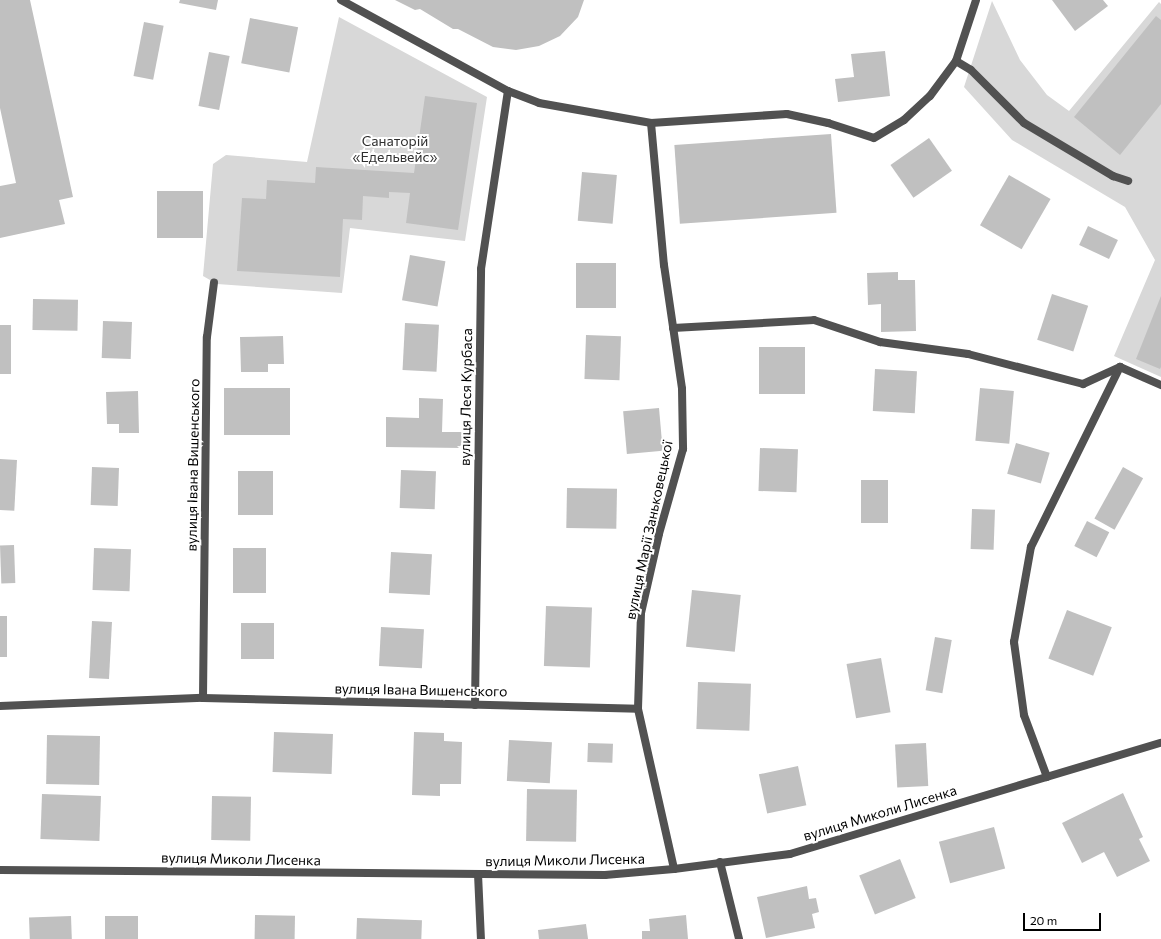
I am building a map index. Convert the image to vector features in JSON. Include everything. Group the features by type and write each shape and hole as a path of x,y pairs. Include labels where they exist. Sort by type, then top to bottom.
{"street":[{"path":"341,0 508,91 539,103 651,123 787,114 828,124 874,138 904,120 930,96 956,61 976,0"},
{"path":"956,61 971,70 1024,123 1113,176 1128,181"},
{"name":"вулиця Леся Курбаса","path":"475,705 481,269 508,91"},
{"name":"вулиця Марії Заньковецької","path":"651,123 664,265 682,389 683,449 659,534 641,613 638,709 674,869"},
{"name":"вулиця Івана Вишенського","path":"203,698 207,337 214,282"},
{"path":"673,328 814,320 880,342 968,354 1082,384 1120,367 1161,385"},
{"path":"1047,777 1024,715 1014,642 1031,547 1120,367"},
{"name":"вулиця Івана Вишенського","path":"0,706 203,698 638,709"},
{"name":"вулиця Миколи Лисенка","path":"0,870 605,875 674,869 790,854 1161,743"},
{"path":"720,862 739,939"},
{"path":"478,874 481,939"}],"green space":[{"path":"992,1 1020,60 1047,95 1069,111 1159,2 1161,4 1161,377 1114,356 1155,260 1125,207 1012,140 964,87"},
{"name":"Санаторій «Едельвейс»","path":"339,17 487,97 465,241 350,228 342,293 217,284 203,276 213,164 226,155 307,162"}],"building":[{"path":"0,0 30,0 73,197 59,200 65,224 0,238 0,186 16,183 0,108"},
{"path":"180,0 218,0 216,10 179,3"},
{"path":"395,0 584,0 578,17 560,36 539,46 516,50 493,47 458,29 453,29 420,9 415,10"},
{"path":"1052,0 1103,0 1108,6 1075,31"},
{"path":"1156,16 1161,20 1161,104 1120,155 1074,117"},
{"path":"250,18 298,27 289,73 241,63"},
{"path":"144,22 164,26 153,80 134,76"},
{"path":"885,51 890,96 838,102 835,79 854,77 851,54"},
{"path":"209,52 230,56 219,110 199,106"},
{"path":"425,96 477,103 458,230 406,223 410,193 389,192 389,198 363,196 362,220 343,219 340,277 237,271 242,198 266,199 267,180 315,183 316,167 414,173"},
{"path":"831,134 837,213 680,224 674,145"},
{"path":"929,138 952,171 913,198 890,165"},
{"path":"582,172 617,175 613,224 578,221"},
{"path":"1009,175 1051,199 1022,249 980,225"},
{"path":"157,191 203,191 203,238 157,238"},
{"path":"1088,226 1118,240 1109,259 1079,245"},
{"path":"410,255 445,261 437,307 402,300"},
{"path":"576,263 616,263 616,308 576,308"},
{"path":"898,272 898,280 915,280 916,331 881,332 881,304 868,305 867,273"},
{"path":"1052,294 1088,306 1073,351 1037,340"},
{"path":"1161,296 1161,367 1160,369 1136,359"},
{"path":"33,299 78,300 77,331 32,330"},
{"path":"103,321 132,322 131,359 102,358"},
{"path":"405,323 439,325 436,372 403,370"},
{"path":"0,325 11,325 11,374 0,374"},
{"path":"586,335 621,336 619,380 584,379"},
{"path":"283,336 284,364 268,364 268,372 241,372 240,337"},
{"path":"759,347 805,347 805,394 759,394"},
{"path":"875,369 917,371 915,413 873,411"},
{"path":"224,388 290,388 290,435 224,435"},
{"path":"980,388 1014,391 1009,444 975,441"},
{"path":"138,391 139,433 119,433 119,424 107,424 106,392"},
{"path":"419,398 443,399 442,432 463,432 462,448 386,447 386,417 419,418"},
{"path":"659,408 663,451 627,454 623,411"},
{"path":"1016,443 1050,453 1041,483 1007,474"},
{"path":"760,448 798,449 796,492 758,491"},
{"path":"0,459 17,460 14,511 0,510"},
{"path":"92,467 119,468 118,506 91,505"},
{"path":"1123,467 1143,478 1115,530 1094,519"},
{"path":"401,470 436,471 435,509 400,508"},
{"path":"238,471 273,471 273,515 238,515"},
{"path":"861,480 888,480 888,523 861,523"},
{"path":"567,488 617,489 616,529 566,528"},
{"path":"972,509 995,510 994,550 971,549"},
{"path":"1087,521 1109,532 1097,557 1074,546"},
{"path":"0,545 14,545 15,583 1,583"},
{"path":"94,548 131,549 130,591 93,590"},
{"path":"233,548 266,548 266,593 233,593"},
{"path":"391,552 432,554 430,595 389,593"},
{"path":"692,590 741,595 735,652 686,647"},
{"path":"546,606 592,608 590,668 544,666"},
{"path":"1067,610 1112,627 1093,676 1048,659"},
{"path":"0,616 7,616 7,657 0,657"},
{"path":"92,621 112,622 109,679 89,678"},
{"path":"241,623 274,623 274,659 241,659"},
{"path":"381,627 424,629 422,668 379,666"},
{"path":"935,637 952,640 942,693 926,690"},
{"path":"881,658 891,712 856,718 847,664"},
{"path":"698,682 751,684 749,731 696,729"},
{"path":"274,732 333,734 332,774 273,772"},
{"path":"414,732 444,733 444,741 462,742 461,784 440,784 440,796 412,795"},
{"path":"47,735 100,736 99,785 46,784"},
{"path":"509,740 552,742 550,783 507,781"},
{"path":"588,743 613,744 612,763 587,762"},
{"path":"926,743 928,786 897,788 895,745"},
{"path":"798,766 806,805 767,813 759,774"},
{"path":"527,789 577,790 576,842 526,841"},
{"path":"1123,793 1143,837 1139,839 1150,861 1117,877 1104,852 1082,863 1062,823"},
{"path":"42,794 101,796 99,841 40,839"},
{"path":"212,796 251,797 250,841 211,840"},
{"path":"994,827 1005,869 950,883 939,842"},
{"path":"900,859 916,898 875,914 859,875"},
{"path":"807,886 809,899 816,898 819,912 812,914 815,928 766,938 757,897"},
{"path":"255,915 295,916 295,939 255,939"},
{"path":"686,915 688,939 642,939 642,931 650,931 649,919"},
{"path":"71,916 72,939 30,939 29,917"},
{"path":"105,916 138,916 138,939 105,939"},
{"path":"357,918 422,920 421,939 356,939"},
{"path":"586,924 588,939 539,939 538,930"}]}
